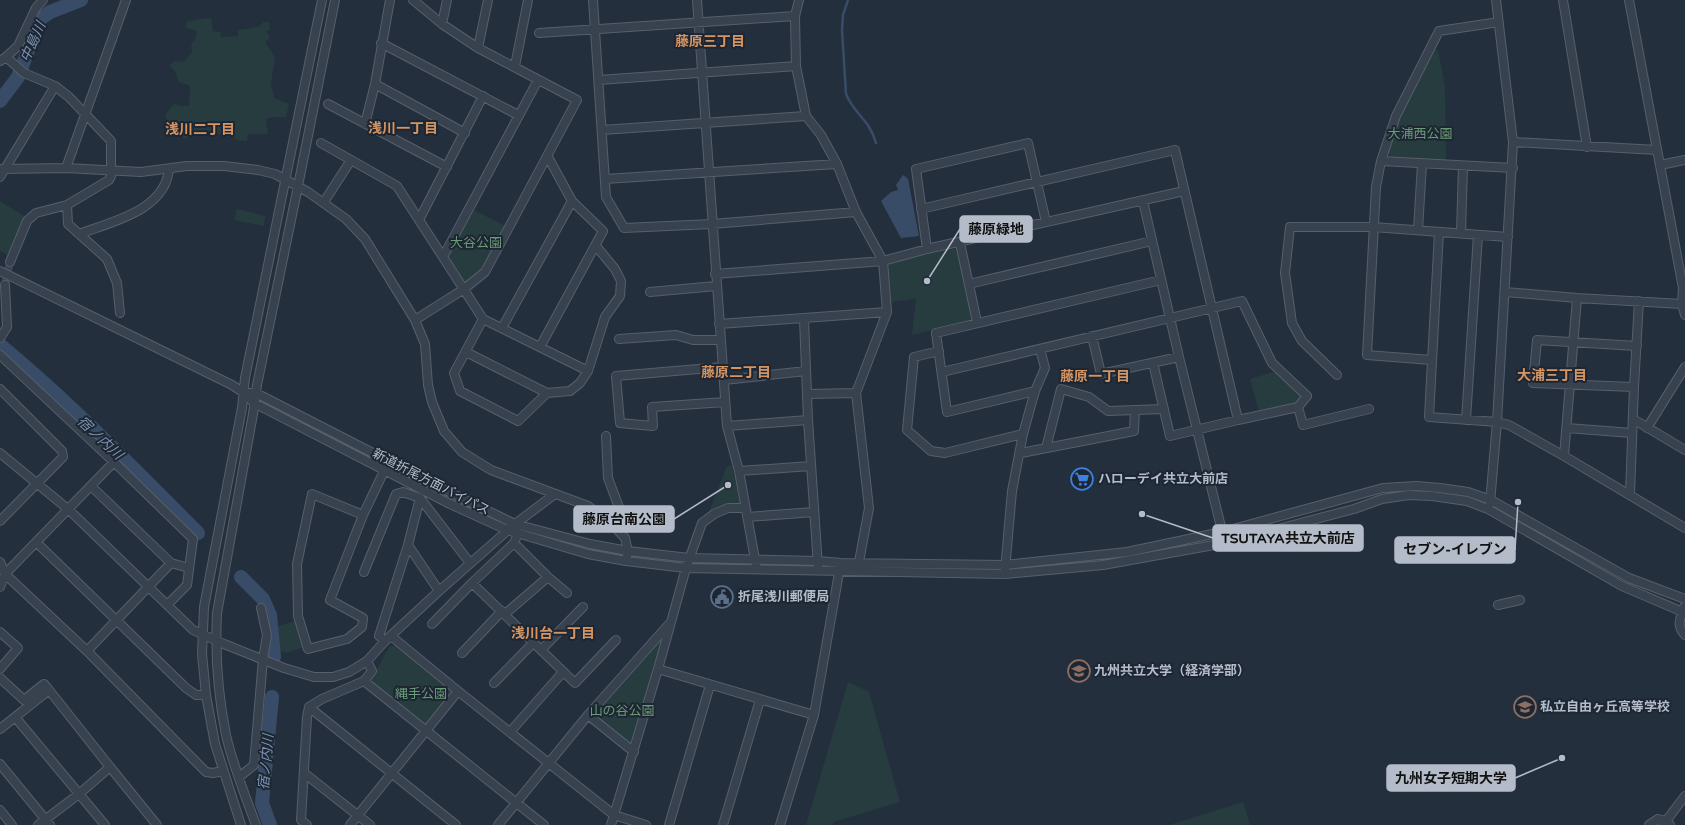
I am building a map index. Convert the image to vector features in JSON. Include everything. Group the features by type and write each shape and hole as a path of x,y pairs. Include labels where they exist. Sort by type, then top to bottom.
{"street":[{"path":"10,262 27,221 36,213 66,205 109,180 112,171 111,141 85,112 55,86 24,73 3,59 18,46 36,8 43,0"},
{"path":"66,168 126,0"},
{"path":"242,825 215,744 206,695 203,668 204,607 285,180 322,0"},
{"path":"256,825 239,777 222,713 216,640 217,613 257,385 335,0"},
{"path":"365,124 375,84 381,43 390,0"},
{"path":"413,0 442,24 478,48 515,66 538,80 577,100 548,157 485,272 464,289 415,320"},
{"path":"442,24 448,0"},
{"path":"478,48 488,0"},
{"path":"515,66 528,0"},
{"path":"593,0 606,197 624,228 712,224 856,212"},
{"path":"697,0 715,274 727,426 739,471 756,560 756,569"},
{"path":"798,0 795,16 796,66 806,116 822,135 837,164 856,212 883,261 886,312 856,393 870,508 858,563 858,572"},
{"path":"1488,509 1491,500 1497,422 1513,168 1513,142 1496,0"},
{"path":"1563,0 1587,147"},
{"path":"1629,0 1684,288 1682,304 1685,315"},
{"path":"539,32 795,16"},
{"path":"1431,360 1367,355 1373,227 1376,187 1381,161 1396,116 1439,31 1499,22"},
{"path":"381,43 518,115"},
{"path":"599,80 796,66"},
{"path":"443,257 538,80"},
{"path":"375,84 465,133"},
{"path":"0,177 3,169 55,86"},
{"path":"420,218 483,96"},
{"path":"328,104 447,167"},
{"path":"602,130 806,116"},
{"path":"927,249 916,169 1028,142 1046,222"},
{"path":"1513,142 1657,150"},
{"path":"321,143 397,186 420,218 443,257 483,318 588,372"},
{"path":"921,209 1175,150 1213,307 1238,420"},
{"path":"540,347 603,231 572,201 548,157"},
{"path":"324,202 351,160"},
{"path":"1660,165 1685,160"},
{"path":"1381,161 1513,168"},
{"path":"605,179 837,164"},
{"path":"1418,230 1422,164"},
{"path":"3,169 66,168 142,172 168,170 187,166 224,166 258,170 275,174 324,202 346,219 365,240 415,320 425,344 428,385 432,402 444,431 462,452 491,470 588,506 611,523 625,538 628,551 626,561"},
{"path":"1461,233 1463,166"},
{"path":"79,234 135,212 153,201 162,190 168,179 168,170"},
{"path":"715,274 883,261 927,249 960,243 1184,191"},
{"path":"502,328 572,201"},
{"path":"1143,201 1179,357 1225,543"},
{"path":"66,205 68,224 107,259 117,283 120,312"},
{"path":"1337,375 1302,341 1292,323 1285,273 1290,227 1373,227 1508,237"},
{"path":"1439,232 1429,417 1497,422 1509,425 1630,494 1685,528"},
{"path":"1466,420 1478,235"},
{"path":"969,284 1152,241"},
{"path":"960,243 977,322"},
{"path":"466,352 548,393 570,391 580,383 588,372 605,317 620,296 621,281 615,269 596,246"},
{"path":"0,271 232,385 244,393 254,403 450,504 507,530 588,554 626,561 686,568 1005,574 1103,565 1225,543 1354,509 1382,499 1409,495 1432,496 1467,501 1488,509 1622,586 1684,612"},
{"path":"1034,391 947,412 936,333 977,322 1161,280"},
{"path":"2,335 7,327 5,285"},
{"path":"650,292 716,286"},
{"path":"1505,292 1682,304"},
{"path":"1564,456 1577,298"},
{"path":"942,372 1242,301 1272,362 1307,396 1298,407 1170,436 1153,363"},
{"path":"1630,494 1639,301"},
{"path":"719,324 886,312"},
{"path":"483,318 454,373 460,391 518,421 548,393"},
{"path":"804,319 808,420 818,570"},
{"path":"619,339 676,335 693,340 720,340"},
{"path":"1092,336 1101,374 1179,357"},
{"path":"1634,387 1533,383 1537,340 1637,346"},
{"path":"1005,574 1012,491 1034,391 1045,368 1040,349"},
{"path":"939,351 914,357 907,430 931,451 945,453 1024,434"},
{"path":"0,355 114,462 193,539 187,585 167,605"},
{"path":"722,367 616,376 620,423 654,426 652,407 726,402"},
{"path":"1647,428 1685,367"},
{"path":"724,380 806,371"},
{"path":"1046,448 1061,388 1090,397 1108,411 1164,409"},
{"path":"0,389 62,451 63,457 0,521"},
{"name":"新道折尾方面バイパス","path":"244,393 256,393 447,491 515,524 590,544 628,551 689,558 818,561 841,563 1005,564 1127,552 1222,532 1383,488 1416,486 1468,492 1491,500 1629,578 1685,599"},
{"path":"808,394 856,393"},
{"path":"1298,407 1302,425 1369,409"},
{"path":"1021,453 1134,431 1134,410"},
{"path":"1633,419 1685,450"},
{"path":"727,426 808,420"},
{"path":"1567,428 1632,433"},
{"path":"606,436 608,478 620,510 611,523"},
{"path":"0,453 68,509 193,630 296,673 314,677 333,677 349,672 367,661 388,638 507,530 555,494"},
{"path":"0,587 5,574 114,462"},
{"path":"739,471 811,466"},
{"path":"364,514 312,494 298,564 298,616 308,649 347,639 362,627 363,618 330,600 364,514 384,469"},
{"path":"91,486 171,563 189,568"},
{"path":"364,572 396,494 403,492 420,498 470,563"},
{"path":"420,498 408,545 379,636 388,638 458,691 614,815 646,825"},
{"path":"611,825 634,752 689,558 702,523 714,514 728,508 745,508"},
{"path":"747,517 814,512"},
{"path":"432,624 514,543 518,533"},
{"path":"36,542 186,688 196,695 206,695"},
{"path":"514,543 548,577 567,593"},
{"path":"408,545 439,591"},
{"path":"0,562 5,574 87,651 206,772 213,773 223,771"},
{"path":"87,651 171,563"},
{"path":"780,825 814,715 841,563"},
{"path":"462,653 504,612 548,577"},
{"path":"472,583 504,612 533,643 575,683 616,640"},
{"path":"1498,605 1520,600"},
{"path":"1685,603 1684,612 1678,622 1679,629 1685,635"},
{"path":"541,650 583,607"},
{"path":"239,777 254,764 263,659 268,635 261,608"},
{"path":"498,825 588,715 672,620"},
{"path":"0,632 18,648 0,669"},
{"path":"494,683 533,643"},
{"path":"307,825 301,820 307,717 309,707 322,699 364,681 372,671 367,661"},
{"path":"658,669 814,715"},
{"path":"510,732 564,672"},
{"path":"0,678 24,700 44,684 157,825"},
{"path":"364,681 544,825"},
{"path":"669,825 710,685"},
{"path":"0,729 49,690"},
{"path":"350,825 458,691"},
{"path":"723,825 760,700"},
{"path":"309,707 392,772 456,825"},
{"path":"588,715 634,752"},
{"path":"15,717 105,825"},
{"path":"0,764 48,822"},
{"path":"38,825 48,822 110,767"},
{"path":"304,773 370,825"},
{"path":"1649,825 1658,819 1666,824 1685,796"},
{"path":"0,810 12,825"}],"green space":[{"path":"211,18 213,31 220,32 221,37 238,36 238,30 258,27 264,22 269,22 270,30 266,31 270,38 265,42 275,57 271,83 274,98 289,104 286,117 273,117 266,119 268,134 248,134 247,141 237,140 231,136 224,137 212,130 185,139 168,126 165,115 174,104 189,106 190,86 179,82 174,70 169,66 175,61 184,62 192,52 191,44 195,40 197,31 186,28 187,21"},
{"name":"大浦西公園","path":"1433,50 1438,50 1445,86 1446,161 1391,158 1388,152 1401,112"},
{"path":"0,201 24,216 9,256 0,251"},
{"path":"237,209 265,216 264,226 234,220"},
{"name":"大谷公園","path":"474,210 505,226 481,270 465,284 448,257"},
{"path":"957,248 974,320 912,335 916,299 891,302 888,263"},
{"path":"1276,371 1302,396 1296,403 1259,412 1250,379"},
{"path":"732,465 740,504 720,506 709,512 727,466"},
{"path":"295,621 304,647 287,653 278,651 278,626"},
{"name":"山の谷公園","path":"659,639 663,642 632,744 629,744 595,717 595,712"},
{"name":"縄手公園","path":"398,646 453,692 426,726 370,682 389,647"},
{"path":"848,682 869,692 900,802 833,822 833,825 806,825"},
{"path":"1243,802 1250,825 1169,825"}],"water":[{"path":"903,175 908,179 919,236 901,238 881,201 891,192 898,190 896,185"}],"waterway":[{"name":"中島川","path":"0,101 18,77 40,19 50,12 81,0"},
{"path":"848,0 843,15 842,30 846,94 853,107 870,128 876,143"},
{"name":"宿ノ内川","path":"0,345 77,413 198,533"},
{"name":"宿ノ内川","path":"241,577 263,599 270,615 274,657"},
{"name":"宿ノ内川","path":"270,825 262,803 272,697"}],"tunnel":[{"path":"5,285 10,262"}],"place":[{"name":"藤原緑地","path":"927,281"},
{"name":"ハローデイ共立大前店","path":"1082,479"},
{"name":"藤原台南公園","path":"728,485"},
{"name":"セブン-イレブン","path":"1518,502"},
{"name":"TSUTAYA共立大前店","path":"1142,514"},
{"name":"折尾浅川郵便局","path":"722,597"},
{"name":"九州共立大学（経済学部）","path":"1079,671"},
{"name":"私立自由ヶ丘高等学校","path":"1525,707"},
{"name":"九州女子短期大学","path":"1562,758"}],"district":[{"name":"藤原三丁目","path":"710,41"},
{"name":"浅川一丁目","path":"403,128"},
{"name":"浅川二丁目","path":"200,129"},
{"name":"藤原二丁目","path":"736,372"},
{"name":"大浦三丁目","path":"1552,375"},
{"name":"藤原一丁目","path":"1095,376"},
{"name":"浅川台一丁目","path":"553,633"}]}
